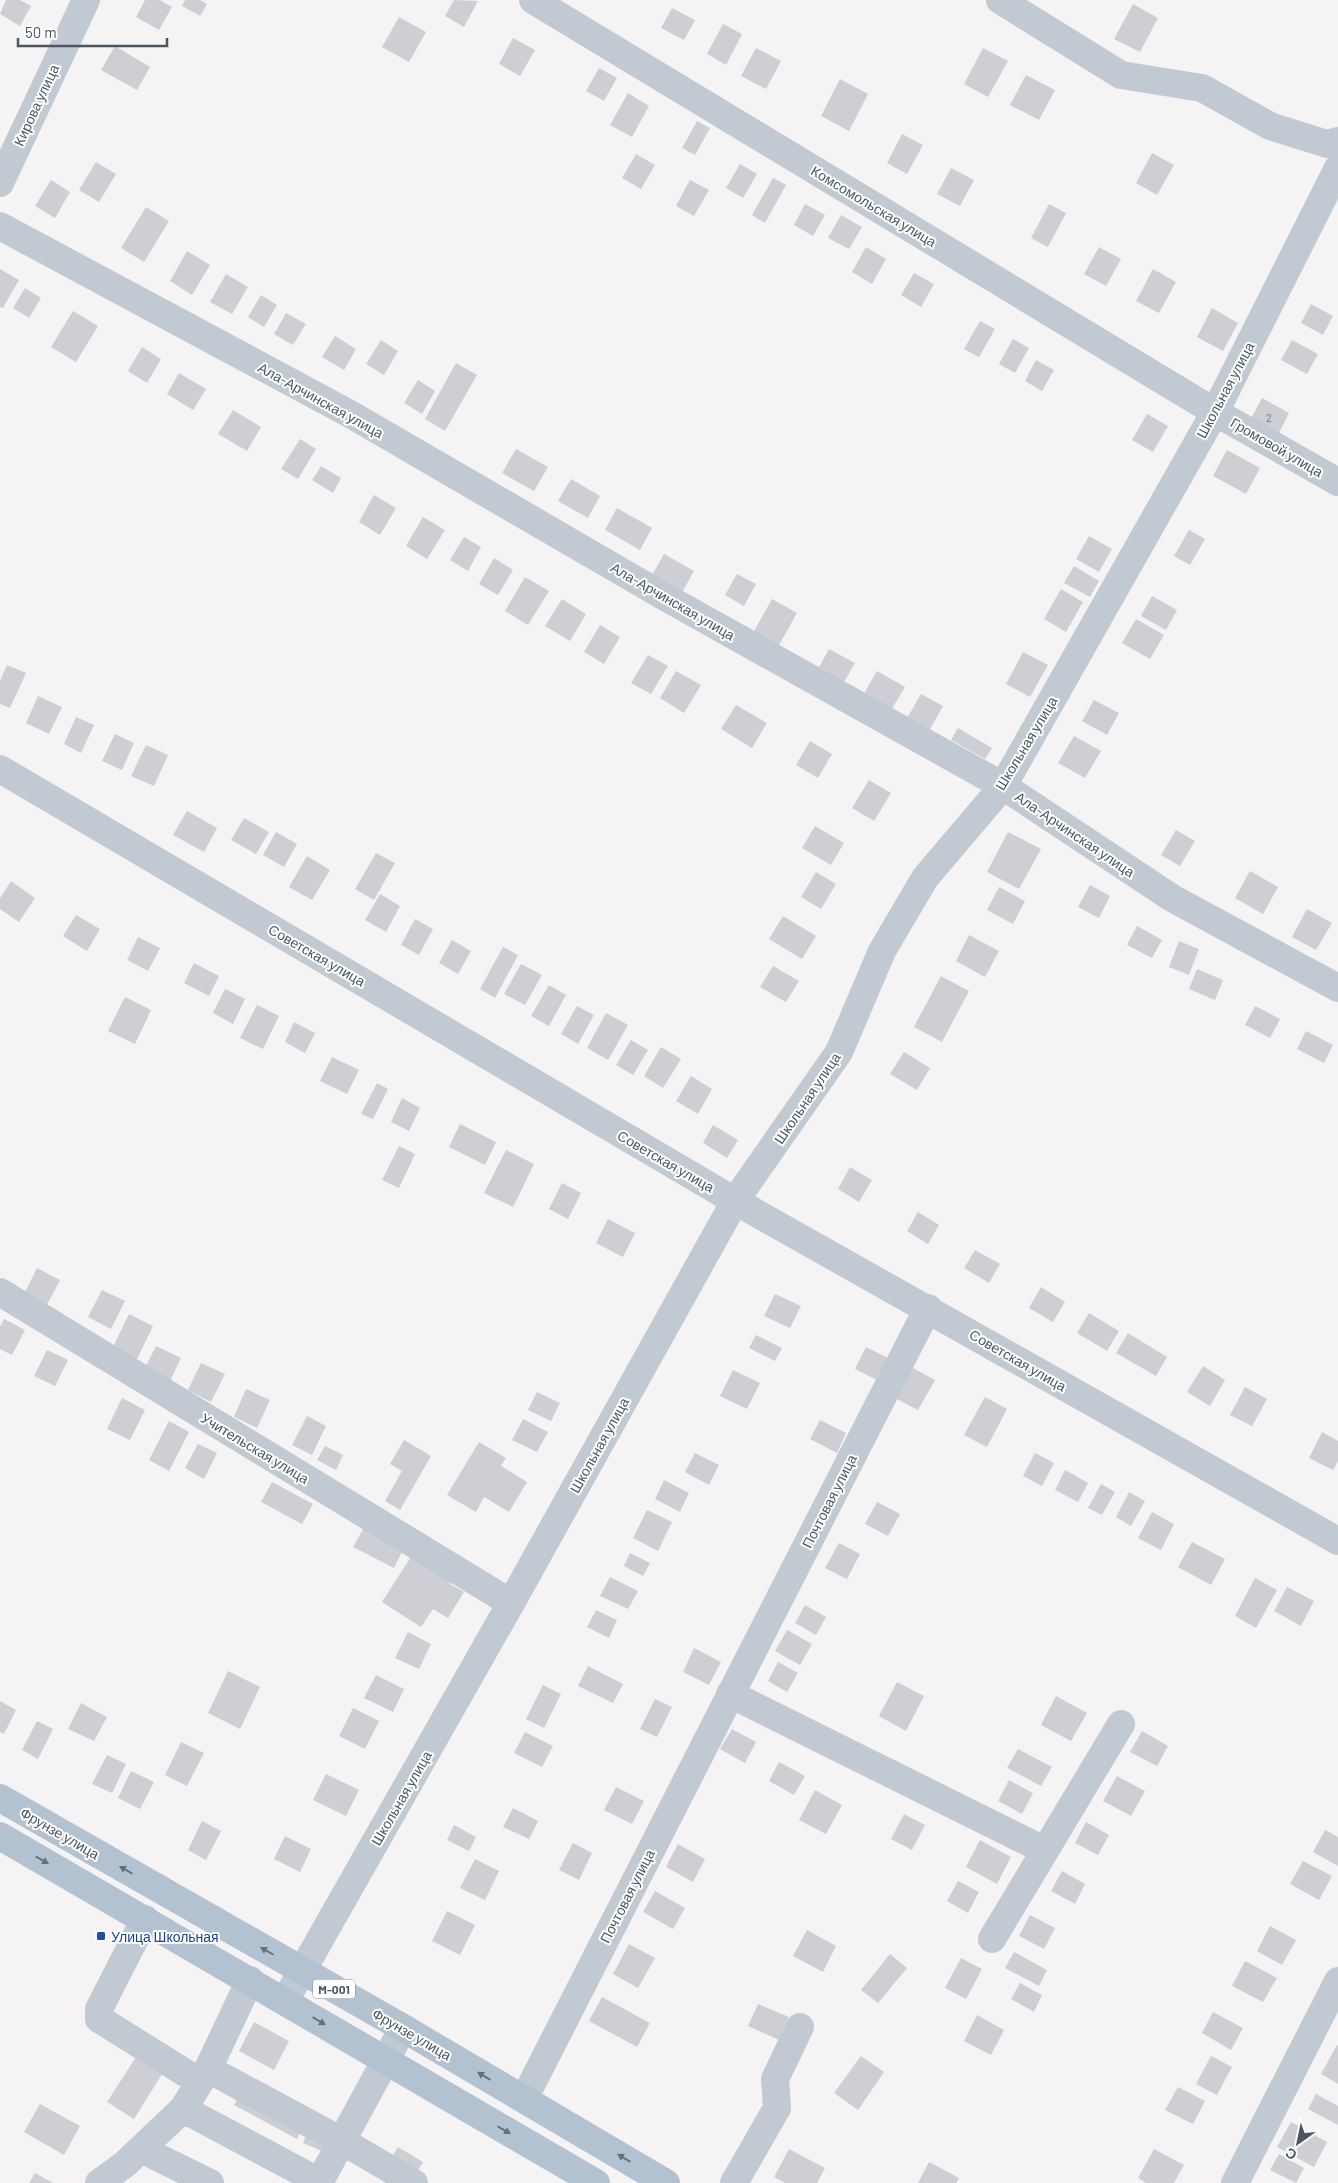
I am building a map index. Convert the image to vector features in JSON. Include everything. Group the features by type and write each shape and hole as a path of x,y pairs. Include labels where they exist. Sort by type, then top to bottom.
{"main road":[{"name":"Фрунзе улица","path":"0,1798 402,2028 666,2183"},
{"name":"M-001","path":"0,1836 145,1918 596,2183"}],"street":[{"name":"Кирова улица","path":"0,183 86,0"},
{"name":"Комсомольская улица","path":"533,0 1215,412"},
{"path":"1000,0 1121,74 1202,88 1270,126 1327,144 1338,140"},
{"name":"Школьная улица","path":"285,2001 511,1603 735,1201 839,1052 882,951 926,878 1003,786 1215,412 1338,168"},
{"name":"Ала-Арчинская улица","path":"0,226 350,414 665,597 1003,786 1172,898 1338,988"},
{"name":"Громовой улица","path":"1215,412 1338,482"},
{"name":"Советская улица","path":"0,769 735,1201 928,1308 1338,1541"},
{"name":"Учительская улица","path":"0,1292 511,1603"},
{"name":"Почтовая улица","path":"524,2099 928,1308"},
{"path":"730,1694 1044,1850"},
{"path":"992,1939 1121,1724"},
{"path":"145,1918 99,2009 99,2020 204,2076 342,2140 414,2183"},
{"path":"98,2183 125,2164 183,2109 204,2076 250,1980"},
{"path":"1235,2183 1338,1981"},
{"path":"734,2183 777,2108 775,2079 800,2027"},
{"path":"183,2109 304,2180 342,2140 402,2028"},
{"path":"141,2149 210,2183"}],"building":[{"path":"6,0 20,0 31,6 20,26 0,14"},
{"path":"145,0 160,0 172,7 159,30 136,17"},
{"path":"185,0 200,0 207,4 200,16 182,6"},
{"path":"454,0 478,1 464,27 445,16"},
{"path":"1133,4 1158,18 1140,52 1114,39"},
{"path":"672,8 695,20 684,40 661,28"},
{"path":"399,17 426,32 409,62 382,47"},
{"path":"723,24 742,34 726,65 707,54"},
{"path":"513,38 535,50 520,76 499,64"},
{"path":"115,46 150,67 137,90 101,70"},
{"path":"756,48 781,61 766,89 741,76"},
{"path":"983,48 1008,61 988,97 964,84"},
{"path":"599,68 617,78 604,101 586,91"},
{"path":"1026,75 1055,90 1039,120 1010,105"},
{"path":"840,79 868,94 849,131 821,116"},
{"path":"628,93 649,106 632,137 610,125"},
{"path":"697,121 710,128 695,155 682,148"},
{"path":"902,134 923,145 907,174 887,163"},
{"path":"1152,153 1174,165 1157,195 1136,183"},
{"path":"636,154 655,165 641,189 622,178"},
{"path":"96,162 116,174 99,202 79,190"},
{"path":"740,164 757,174 743,198 726,188"},
{"path":"951,168 974,180 960,206 937,194"},
{"path":"773,178 786,185 765,223 752,215"},
{"path":"51,180 70,192 55,218 35,206"},
{"path":"690,180 709,190 694,216 676,206"},
{"path":"805,204 825,215 813,236 794,225"},
{"path":"1049,204 1066,213 1048,247 1031,238"},
{"path":"146,207 169,221 144,262 121,248"},
{"path":"841,215 862,227 849,249 828,238"},
{"path":"866,247 886,259 872,284 852,272"},
{"path":"1099,247 1121,259 1106,286 1084,274"},
{"path":"187,251 210,265 192,295 170,281"},
{"path":"0,269 19,280 3,308 0,307"},
{"path":"1153,269 1176,282 1159,313 1136,301"},
{"path":"914,273 934,284 921,307 901,295"},
{"path":"226,274 248,287 232,314 210,302"},
{"path":"25,288 41,298 29,318 13,308"},
{"path":"261,295 277,305 264,327 248,317"},
{"path":"1311,304 1333,316 1323,335 1301,323"},
{"path":"1212,308 1238,323 1223,351 1197,337"},
{"path":"73,311 98,326 76,362 51,347"},
{"path":"286,313 306,324 293,345 274,334"},
{"path":"980,321 995,329 979,357 964,349"},
{"path":"335,336 356,349 344,370 322,357"},
{"path":"1013,339 1029,348 1015,373 999,364"},
{"path":"381,340 398,351 384,375 366,364"},
{"path":"1292,340 1318,354 1307,374 1281,360"},
{"path":"142,347 161,359 147,383 128,371"},
{"path":"1036,360 1054,370 1042,391 1025,381"},
{"path":"456,363 477,375 445,431 425,419"},
{"path":"179,373 206,389 193,410 167,394"},
{"path":"418,380 435,391 422,414 404,403"},
{"path":"1262,398 1289,413 1277,437 1249,422"},
{"path":"233,410 261,427 247,451 218,434"},
{"path":"1147,414 1168,426 1153,452 1132,440"},
{"path":"300,439 316,449 298,479 281,469"},
{"path":"516,449 548,467 534,491 502,473"},
{"path":"1227,450 1260,468 1246,494 1213,476"},
{"path":"321,466 341,478 333,493 312,480"},
{"path":"571,479 600,496 588,518 558,501"},
{"path":"374,495 396,508 380,535 359,522"},
{"path":"617,508 652,528 640,550 605,530"},
{"path":"423,517 445,530 427,559 406,546"},
{"path":"1189,530 1205,539 1190,565 1174,556"},
{"path":"1089,536 1112,549 1099,572 1076,559"},
{"path":"464,537 481,547 468,571 450,560"},
{"path":"664,554 694,571 681,594 651,577"},
{"path":"494,558 513,570 498,595 479,584"},
{"path":"1074,566 1099,581 1090,597 1064,583"},
{"path":"737,574 756,584 744,606 725,595"},
{"path":"525,577 549,591 528,625 505,611"},
{"path":"1061,589 1083,602 1066,632 1044,619"},
{"path":"1152,596 1177,610 1166,630 1141,616"},
{"path":"562,599 586,614 570,641 545,626"},
{"path":"772,599 797,613 778,647 753,633"},
{"path":"1136,619 1164,635 1150,659 1122,643"},
{"path":"600,625 620,637 604,664 584,652"},
{"path":"829,649 855,663 844,682 819,667"},
{"path":"1023,652 1048,665 1030,697 1006,684"},
{"path":"648,655 668,666 651,694 631,683"},
{"path":"7,665 26,673 10,708 0,704 0,681"},
{"path":"676,671 701,685 684,713 660,698"},
{"path":"877,671 905,687 890,712 862,697"},
{"path":"921,694 943,706 929,731 907,718"},
{"path":"38,696 62,707 49,734 26,723"},
{"path":"1094,700 1119,713 1107,735 1082,721"},
{"path":"736,705 767,723 752,748 721,729"},
{"path":"76,717 94,725 81,753 64,744"},
{"path":"958,728 992,748 985,759 951,740"},
{"path":"115,734 134,743 122,770 102,761"},
{"path":"1074,736 1101,751 1085,778 1058,763"},
{"path":"810,741 832,754 818,778 796,765"},
{"path":"146,745 168,755 154,786 131,776"},
{"path":"869,780 891,793 874,821 852,808"},
{"path":"187,811 217,828 204,852 173,835"},
{"path":"244,818 269,832 256,854 231,840"},
{"path":"815,826 844,843 831,865 802,848"},
{"path":"1176,830 1195,841 1180,866 1161,855"},
{"path":"276,832 297,844 284,867 263,855"},
{"path":"1008,832 1041,849 1019,889 987,872"},
{"path":"376,853 395,863 374,900 355,889"},
{"path":"307,856 330,870 312,900 289,887"},
{"path":"1250,871 1278,887 1263,914 1235,898"},
{"path":"816,872 836,884 821,909 801,897"},
{"path":"11,881 35,898 19,922 0,909 0,898"},
{"path":"1090,885 1110,896 1099,918 1078,907"},
{"path":"999,887 1025,901 1013,924 987,910"},
{"path":"380,894 400,906 386,932 365,920"},
{"path":"1307,909 1332,923 1316,950 1292,937"},
{"path":"76,915 100,929 87,951 63,936"},
{"path":"783,916 816,936 802,959 769,939"},
{"path":"415,919 433,929 419,955 401,945"},
{"path":"1137,926 1162,940 1152,958 1127,945"},
{"path":"969,935 999,951 985,977 956,961"},
{"path":"138,937 160,948 148,971 127,960"},
{"path":"452,940 471,951 458,974 439,963"},
{"path":"1179,941 1199,949 1189,975 1169,967"},
{"path":"503,947 518,955 495,998 480,989"},
{"path":"194,963 219,976 209,996 184,983"},
{"path":"521,964 542,975 525,1005 504,994"},
{"path":"773,966 799,981 786,1002 760,987"},
{"path":"1197,969 1223,980 1215,1000 1189,989"},
{"path":"941,976 969,991 942,1042 914,1027"},
{"path":"549,985 566,995 549,1026 531,1016"},
{"path":"225,989 245,999 233,1024 213,1013"},
{"path":"125,997 151,1010 135,1044 108,1031"},
{"path":"257,1005 279,1016 263,1049 240,1038"},
{"path":"577,1006 594,1015 578,1044 561,1034"},
{"path":"1255,1006 1280,1019 1270,1038 1245,1025"},
{"path":"606,1013 628,1025 608,1060 587,1048"},
{"path":"294,1022 315,1033 305,1053 285,1042"},
{"path":"1306,1031 1333,1045 1324,1063 1297,1049"},
{"path":"631,1040 648,1050 633,1075 616,1065"},
{"path":"661,1047 681,1059 663,1088 644,1076"},
{"path":"904,1052 930,1068 917,1090 890,1074"},
{"path":"332,1057 359,1070 347,1094 320,1081"},
{"path":"691,1076 712,1089 698,1114 676,1101"},
{"path":"377,1083 388,1089 373,1119 361,1114"},
{"path":"402,1098 420,1108 409,1131 391,1122"},
{"path":"460,1124 496,1142 485,1165 449,1147"},
{"path":"713,1125 738,1140 727,1158 703,1143"},
{"path":"399,1146 415,1154 399,1188 382,1180"},
{"path":"506,1150 534,1164 513,1207 484,1193"},
{"path":"850,1167 872,1180 859,1202 838,1189"},
{"path":"562,1183 581,1193 568,1219 549,1209"},
{"path":"918,1212 939,1225 928,1244 907,1231"},
{"path":"608,1219 635,1233 623,1257 596,1243"},
{"path":"975,1250 1000,1264 989,1283 964,1268"},
{"path":"37,1268 60,1280 47,1305 24,1294"},
{"path":"1041,1287 1065,1302 1053,1322 1029,1308"},
{"path":"102,1290 125,1301 111,1329 88,1317"},
{"path":"775,1294 801,1306 790,1328 764,1316"},
{"path":"1089,1313 1119,1331 1107,1351 1077,1333"},
{"path":"129,1314 153,1326 137,1359 113,1347"},
{"path":"4,1319 25,1330 12,1355 0,1349 0,1327"},
{"path":"1128,1333 1167,1357 1156,1376 1116,1353"},
{"path":"756,1335 782,1348 775,1361 749,1348"},
{"path":"156,1346 181,1358 170,1381 145,1368"},
{"path":"866,1347 888,1358 877,1380 855,1369"},
{"path":"47,1350 68,1360 55,1386 34,1376"},
{"path":"201,1363 225,1374 211,1402 188,1390"},
{"path":"1203,1366 1225,1380 1210,1406 1187,1392"},
{"path":"911,1367 935,1380 918,1410 895,1398"},
{"path":"733,1370 760,1383 747,1409 720,1396"},
{"path":"1245,1387 1267,1399 1252,1426 1230,1415"},
{"path":"246,1389 270,1400 257,1428 234,1417"},
{"path":"537,1392 560,1403 551,1421 528,1410"},
{"path":"985,1397 1007,1409 987,1447 964,1435"},
{"path":"122,1398 145,1410 130,1440 107,1429"},
{"path":"307,1416 326,1426 312,1455 292,1445"},
{"path":"523,1419 548,1432 537,1452 512,1440"},
{"path":"820,1420 846,1433 837,1453 810,1439"},
{"path":"169,1421 189,1432 169,1471 149,1460"},
{"path":"1322,1432 1338,1441 1338,1461 1333,1470 1309,1458"},
{"path":"404,1440 431,1456 400,1510 385,1501 402,1471 390,1464"},
{"path":"479,1442 506,1458 501,1466 527,1482 509,1512 484,1497 476,1512 447,1495"},
{"path":"198,1444 217,1453 204,1479 185,1468"},
{"path":"325,1446 343,1455 336,1470 317,1460"},
{"path":"695,1453 719,1465 709,1485 685,1472"},
{"path":"1035,1453 1054,1463 1042,1486 1023,1476"},
{"path":"1065,1470 1088,1483 1078,1502 1055,1490"},
{"path":"664,1480 689,1493 680,1512 655,1499"},
{"path":"272,1482 313,1504 302,1524 261,1502"},
{"path":"1101,1484 1115,1492 1102,1515 1088,1508"},
{"path":"1129,1492 1145,1501 1131,1526 1116,1517"},
{"path":"877,1502 900,1514 888,1536 865,1524"},
{"path":"647,1510 672,1522 658,1551 633,1538"},
{"path":"1152,1512 1174,1524 1161,1550 1138,1538"},
{"path":"364,1527 404,1548 394,1568 353,1547"},
{"path":"1192,1542 1225,1559 1211,1585 1178,1567"},
{"path":"839,1543 860,1554 847,1579 825,1568"},
{"path":"414,1552 454,1577 450,1584 464,1592 448,1618 433,1609 421,1627 382,1602"},
{"path":"630,1553 650,1563 643,1576 624,1566"},
{"path":"610,1577 638,1591 628,1609 600,1596"},
{"path":"1255,1578 1277,1590 1256,1628 1235,1616"},
{"path":"1287,1587 1314,1601 1301,1626 1274,1611"},
{"path":"805,1605 826,1617 816,1635 795,1623"},
{"path":"596,1610 617,1620 609,1638 587,1627"},
{"path":"787,1630 812,1644 800,1665 775,1651"},
{"path":"408,1632 431,1644 419,1669 395,1658"},
{"path":"694,1648 721,1662 709,1685 683,1672"},
{"path":"778,1662 798,1673 787,1692 768,1681"},
{"path":"588,1666 623,1684 613,1703 578,1686"},
{"path":"228,1671 260,1687 240,1729 208,1713"},
{"path":"376,1675 404,1689 393,1712 364,1698"},
{"path":"897,1682 924,1696 906,1731 879,1716"},
{"path":"543,1685 561,1694 544,1728 526,1719"},
{"path":"1056,1696 1087,1713 1071,1741 1041,1725"},
{"path":"655,1699 672,1707 657,1737 640,1729"},
{"path":"0,1701 16,1710 4,1734 0,1732"},
{"path":"81,1703 107,1717 94,1741 68,1729"},
{"path":"353,1708 379,1721 365,1749 339,1736"},
{"path":"37,1721 53,1729 38,1759 22,1750"},
{"path":"732,1729 756,1742 745,1763 720,1749"},
{"path":"1142,1731 1168,1746 1157,1766 1130,1752"},
{"path":"525,1732 553,1746 542,1767 514,1753"},
{"path":"181,1742 204,1753 187,1786 165,1775"},
{"path":"1018,1749 1052,1767 1041,1786 1007,1768"},
{"path":"107,1755 126,1764 112,1793 92,1784"},
{"path":"779,1762 805,1776 794,1795 769,1781"},
{"path":"131,1771 154,1782 140,1809 118,1798"},
{"path":"326,1774 359,1790 346,1816 313,1800"},
{"path":"1117,1776 1145,1791 1131,1816 1103,1801"},
{"path":"1009,1780 1033,1793 1022,1814 998,1801"},
{"path":"616,1787 644,1801 632,1824 604,1810"},
{"path":"815,1790 842,1805 826,1834 799,1820"},
{"path":"513,1808 538,1821 529,1839 503,1827"},
{"path":"904,1814 925,1825 912,1850 891,1839"},
{"path":"202,1821 221,1831 206,1860 188,1850"},
{"path":"1086,1822 1109,1835 1098,1855 1075,1843"},
{"path":"454,1825 476,1837 469,1851 447,1840"},
{"path":"1325,1830 1338,1837 1338,1866 1313,1852"},
{"path":"285,1836 311,1849 300,1872 274,1859"},
{"path":"980,1840 1011,1857 997,1884 966,1867"},
{"path":"573,1843 592,1853 579,1880 559,1870"},
{"path":"678,1844 705,1859 693,1882 666,1867"},
{"path":"475,1859 499,1871 485,1900 460,1888"},
{"path":"1303,1861 1332,1876 1319,1900 1290,1884"},
{"path":"1062,1871 1085,1884 1075,1904 1051,1891"},
{"path":"958,1881 979,1892 968,1913 947,1901"},
{"path":"655,1891 685,1908 673,1929 643,1912"},
{"path":"447,1911 475,1925 460,1955 432,1941"},
{"path":"1030,1915 1055,1928 1044,1949 1019,1936"},
{"path":"1270,1926 1296,1940 1282,1965 1257,1951"},
{"path":"807,1930 836,1946 823,1972 793,1956"},
{"path":"629,1944 655,1958 638,1988 613,1974"},
{"path":"1014,1952 1047,1970 1039,1986 1005,1968"},
{"path":"890,1954 907,1968 878,2003 861,1990"},
{"path":"961,1958 982,1969 966,1999 945,1988"},
{"path":"1245,1961 1277,1978 1263,2002 1232,1986"},
{"path":"1020,1983 1042,1995 1034,2012 1011,1999"},
{"path":"602,1997 650,2023 637,2047 589,2021"},
{"path":"758,2004 789,2017 779,2040 748,2026"},
{"path":"1213,2012 1243,2028 1231,2050 1202,2033"},
{"path":"977,2015 1004,2030 991,2055 964,2041"},
{"path":"254,2022 289,2041 274,2070 239,2051"},
{"path":"1338,2046 1338,2084 1321,2074"},
{"path":"861,2056 884,2072 858,2110 834,2093"},
{"path":"1211,2056 1232,2067 1217,2095 1196,2084"},
{"path":"136,2057 162,2074 134,2119 107,2102"},
{"path":"1178,2087 1205,2101 1193,2124 1165,2110"},
{"path":"241,2091 304,2125 297,2139 234,2105"},
{"path":"1316,2094 1338,2106 1338,2125 1308,2109"},
{"path":"40,2104 80,2126 64,2155 24,2132"},
{"path":"1291,2122 1327,2142 1314,2167 1277,2147"},
{"path":"308,2130 329,2140 324,2152 303,2143"},
{"path":"398,2147 423,2162 415,2176 390,2160"},
{"path":"789,2149 825,2168 817,2183 785,2183 774,2177"},
{"path":"1154,2149 1184,2165 1174,2183 1146,2183 1138,2178"},
{"path":"1279,2154 1304,2168 1296,2183 1270,2170"},
{"path":"929,2162 959,2178 956,2183 918,2183"},
{"path":"35,2173 53,2183 29,2183"}],"place":[{"name":"Улица Школьная","path":"101,1936"}]}
